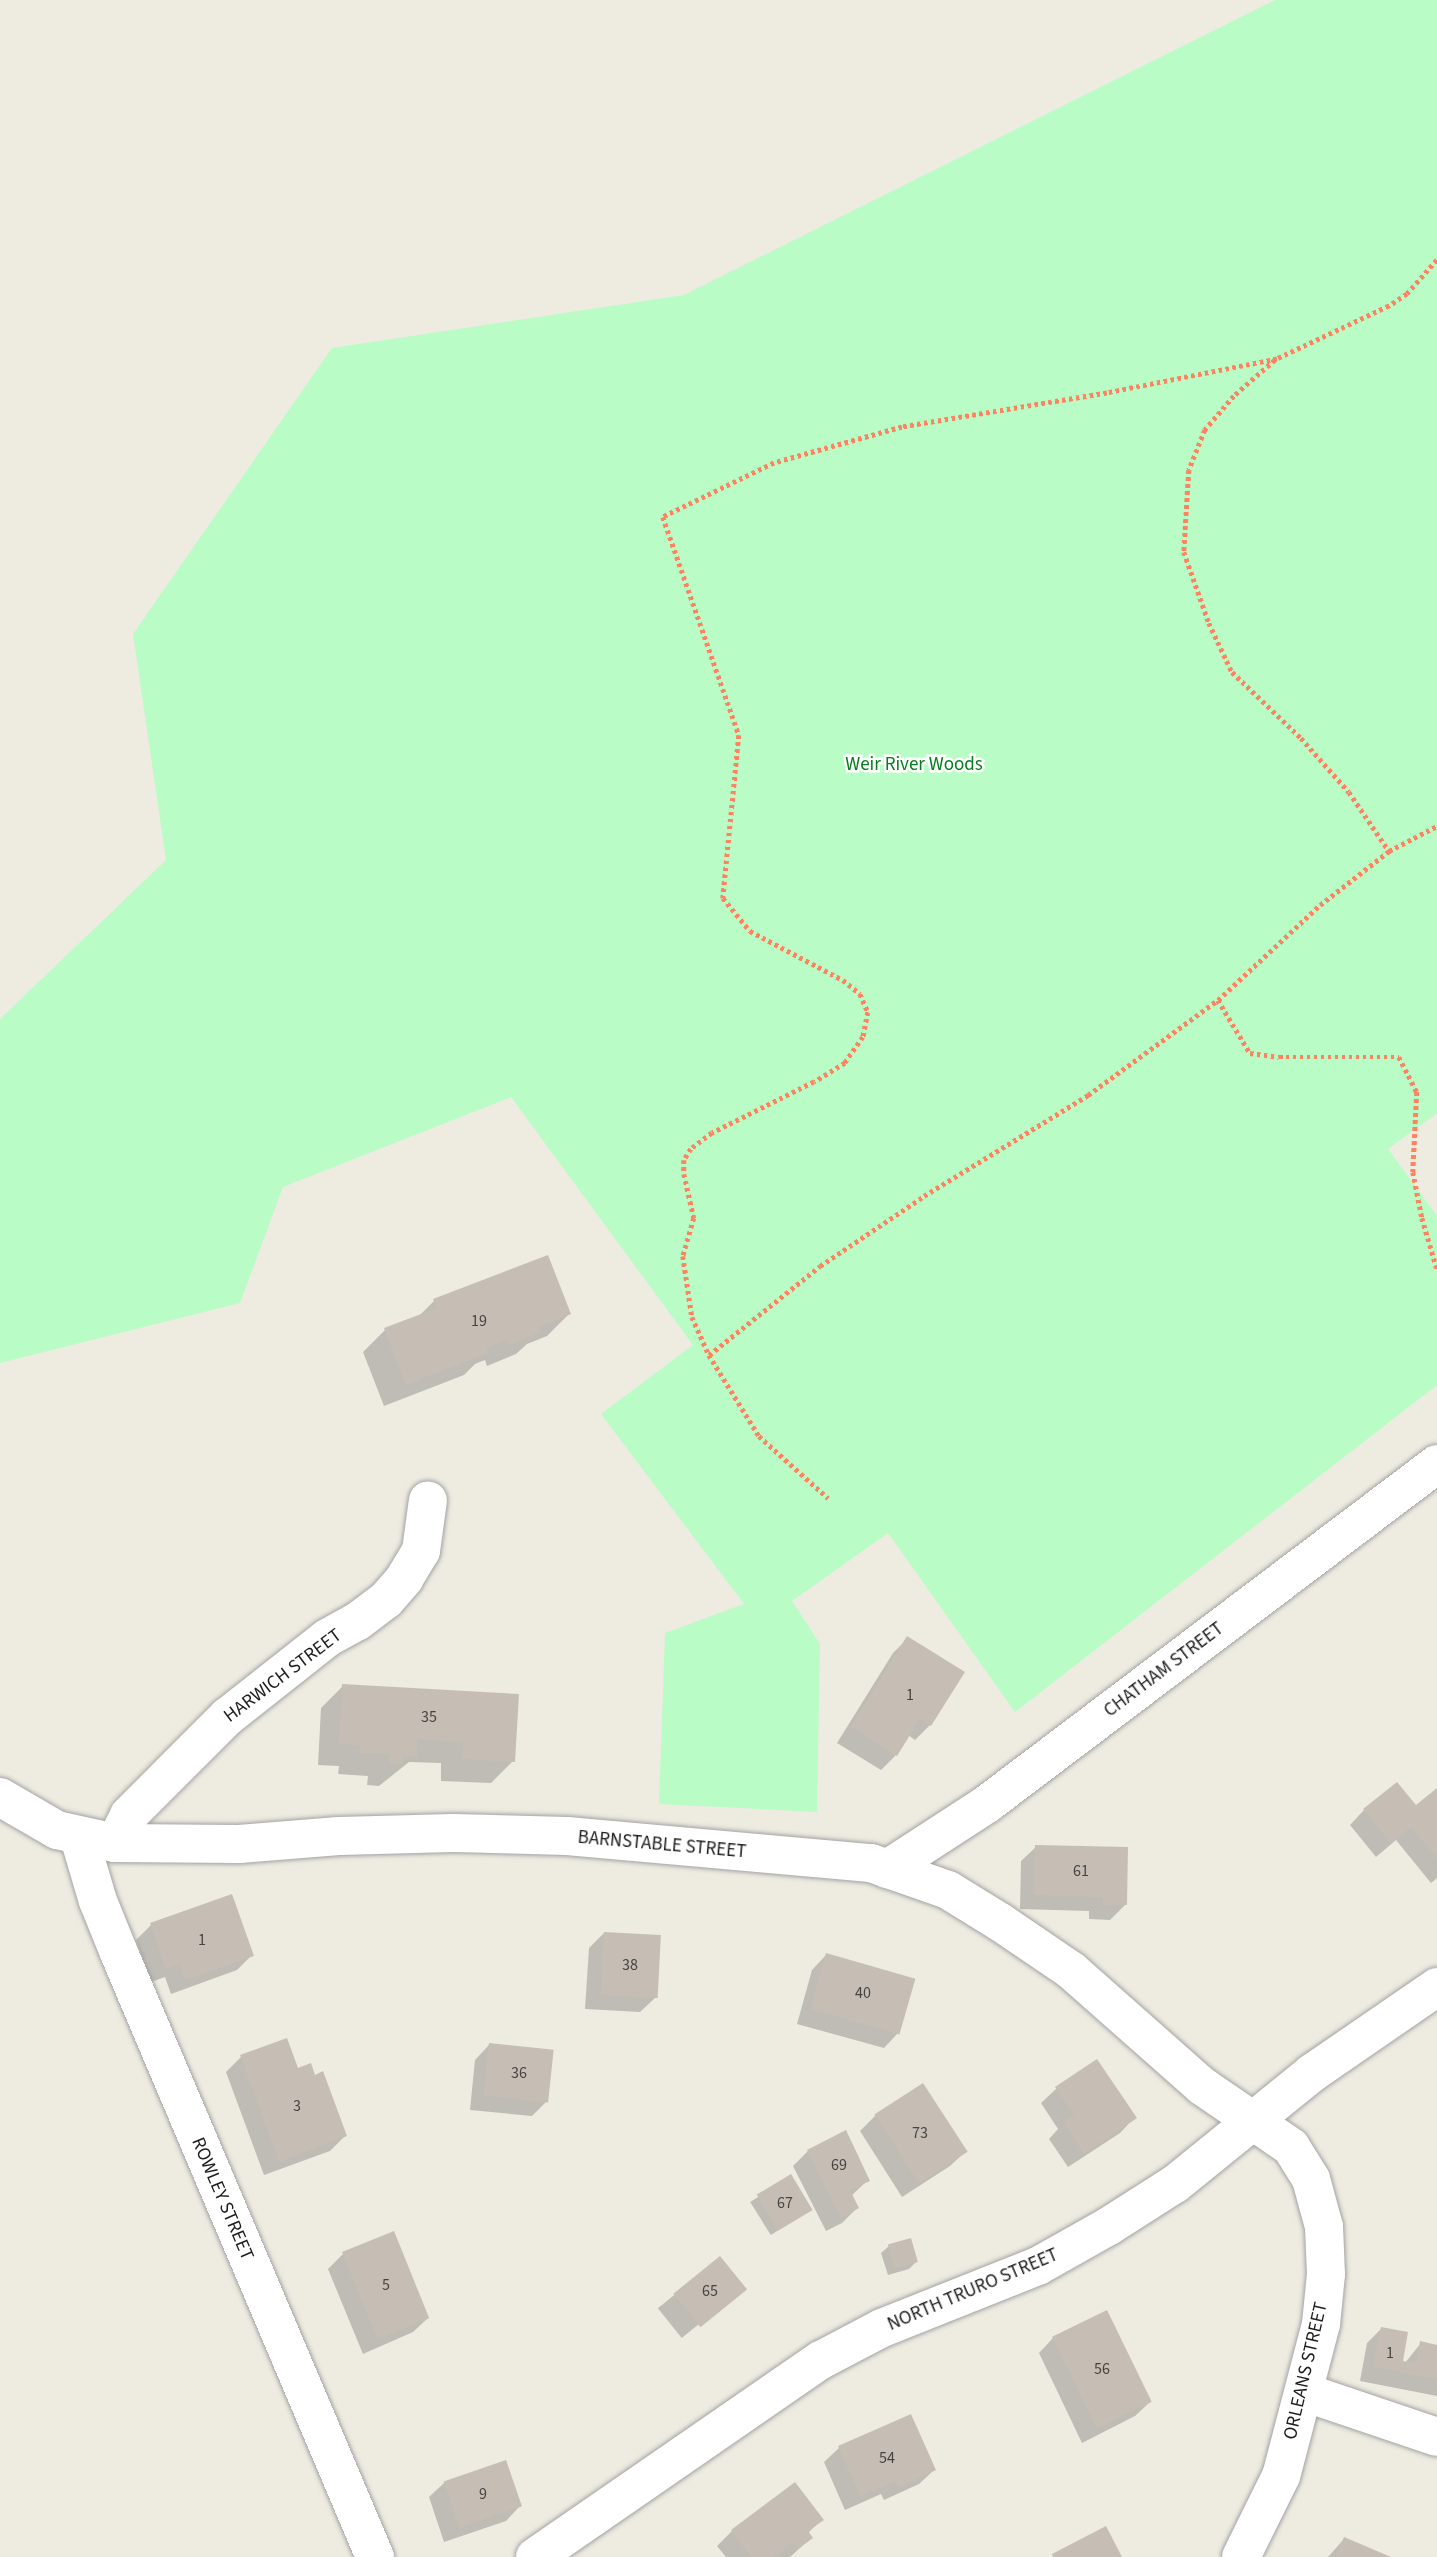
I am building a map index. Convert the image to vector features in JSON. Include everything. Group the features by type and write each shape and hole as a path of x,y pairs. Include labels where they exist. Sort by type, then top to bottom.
{"street":[{"name":"CHATHAM STREET","path":"887,1869 987,1804 1437,1464"},
{"name":"HARWICH STREET","path":"97,1840 129,1815 227,1717 327,1638 358,1621 386,1600 404,1580 421,1551 428,1500"},
{"name":"BARNSTABLE STREET","path":"0,1797 36,1820 97,1840 239,1844 339,1836 453,1833 567,1836 871,1863 948,1890 1041,1950 1072,1971 1202,2086 1252,2119"},
{"name":"ROWLEY STREET","path":"97,1840 98,1901 375,2557"},
{"name":"NORTH TRURO STREET","path":"535,2557 821,2360 882,2328 1038,2266 1086,2240 1175,2183 1312,2073 1437,1987"},
{"name":"ORLEANS STREET","path":"1241,2557 1281,2476 1321,2323 1326,2274 1324,2227 1311,2179 1291,2147 1252,2119"},
{"path":"1304,2392 1437,2437"}],"path":[{"path":"828,1498 759,1436 709,1355 692,1317 683,1256 694,1218 684,1174 684,1160 691,1149 712,1133 814,1082 845,1063 863,1037 868,1012 860,995 843,980 750,931 723,898 740,735 663,517 774,463 902,426 1107,393 1277,359 1390,306 1407,293 1437,260"},
{"path":"1277,359 1234,396 1205,430 1189,470 1184,552 1231,673 1301,738 1349,793 1389,851"},
{"path":"709,1355 820,1266 924,1196 1088,1095 1218,1000 1320,905 1389,851 1437,826"},
{"path":"1218,1000 1250,1053 1279,1057 1399,1057 1417,1092 1413,1172 1422,1218 1437,1269"}],"green space":[{"name":"Weir River Woods","path":"1275,0 1437,0 1437,1113 1388,1149 1437,1216 1437,1385 1015,1712 888,1533 792,1601 820,1644 817,1812 659,1804 665,1633 744,1604 601,1414 693,1345 511,1097 283,1187 240,1303 0,1363 0,1019 166,860 133,634 332,348 684,295"}],"building":[{"path":"548,1255 571,1314 538,1327 541,1332 509,1345 507,1340 486,1348 488,1353 406,1385 384,1328 437,1308 433,1299"},
{"path":"907,1636 965,1672 931,1726 920,1719 897,1756 851,1727"},
{"path":"342,1684 519,1694 515,1762 462,1759 463,1742 418,1739 417,1756 403,1756 403,1765 389,1764 389,1754 359,1753 360,1745 339,1744"},
{"path":"1397,1782 1416,1805 1437,1788 1437,1858 1411,1827 1391,1843 1363,1809"},
{"path":"1035,1845 1128,1847 1127,1905 1103,1905 1103,1897 1034,1895"},
{"path":"232,1894 254,1956 185,1980 180,1964 166,1969 150,1923"},
{"path":"604,1932 661,1935 658,1998 601,1995"},
{"path":"826,1953 915,1979 899,2034 810,2009"},
{"path":"287,2038 298,2068 311,2063 315,2075 323,2071 347,2136 279,2162 240,2055"},
{"path":"489,2043 554,2050 548,2103 483,2096"},
{"path":"1097,2059 1137,2118 1084,2154 1063,2122 1074,2115 1055,2087"},
{"path":"923,2083 968,2152 919,2183 874,2115"},
{"path":"846,2130 870,2181 850,2190 859,2208 841,2218 807,2150"},
{"path":"791,2174 813,2210 778,2231 757,2195"},
{"path":"394,2231 429,2318 377,2339 342,2252"},
{"path":"911,2238 918,2262 895,2269 888,2245"},
{"path":"720,2256 747,2289 700,2327 673,2294"},
{"path":"1107,2310 1152,2402 1097,2428 1052,2337"},
{"path":"1381,2327 1408,2332 1403,2361 1416,2363 1420,2341 1437,2345 1437,2379 1373,2367"},
{"path":"911,2414 936,2470 899,2487 896,2481 860,2496 838,2446"},
{"path":"506,2460 522,2506 460,2528 444,2481"},
{"path":"795,2482 824,2520 808,2531 813,2538 798,2549 793,2543 774,2557 751,2557 731,2530"},
{"path":"1106,2526 1122,2557 1053,2557 1052,2554"},
{"path":"1344,2537 1391,2557 1335,2557"}]}
